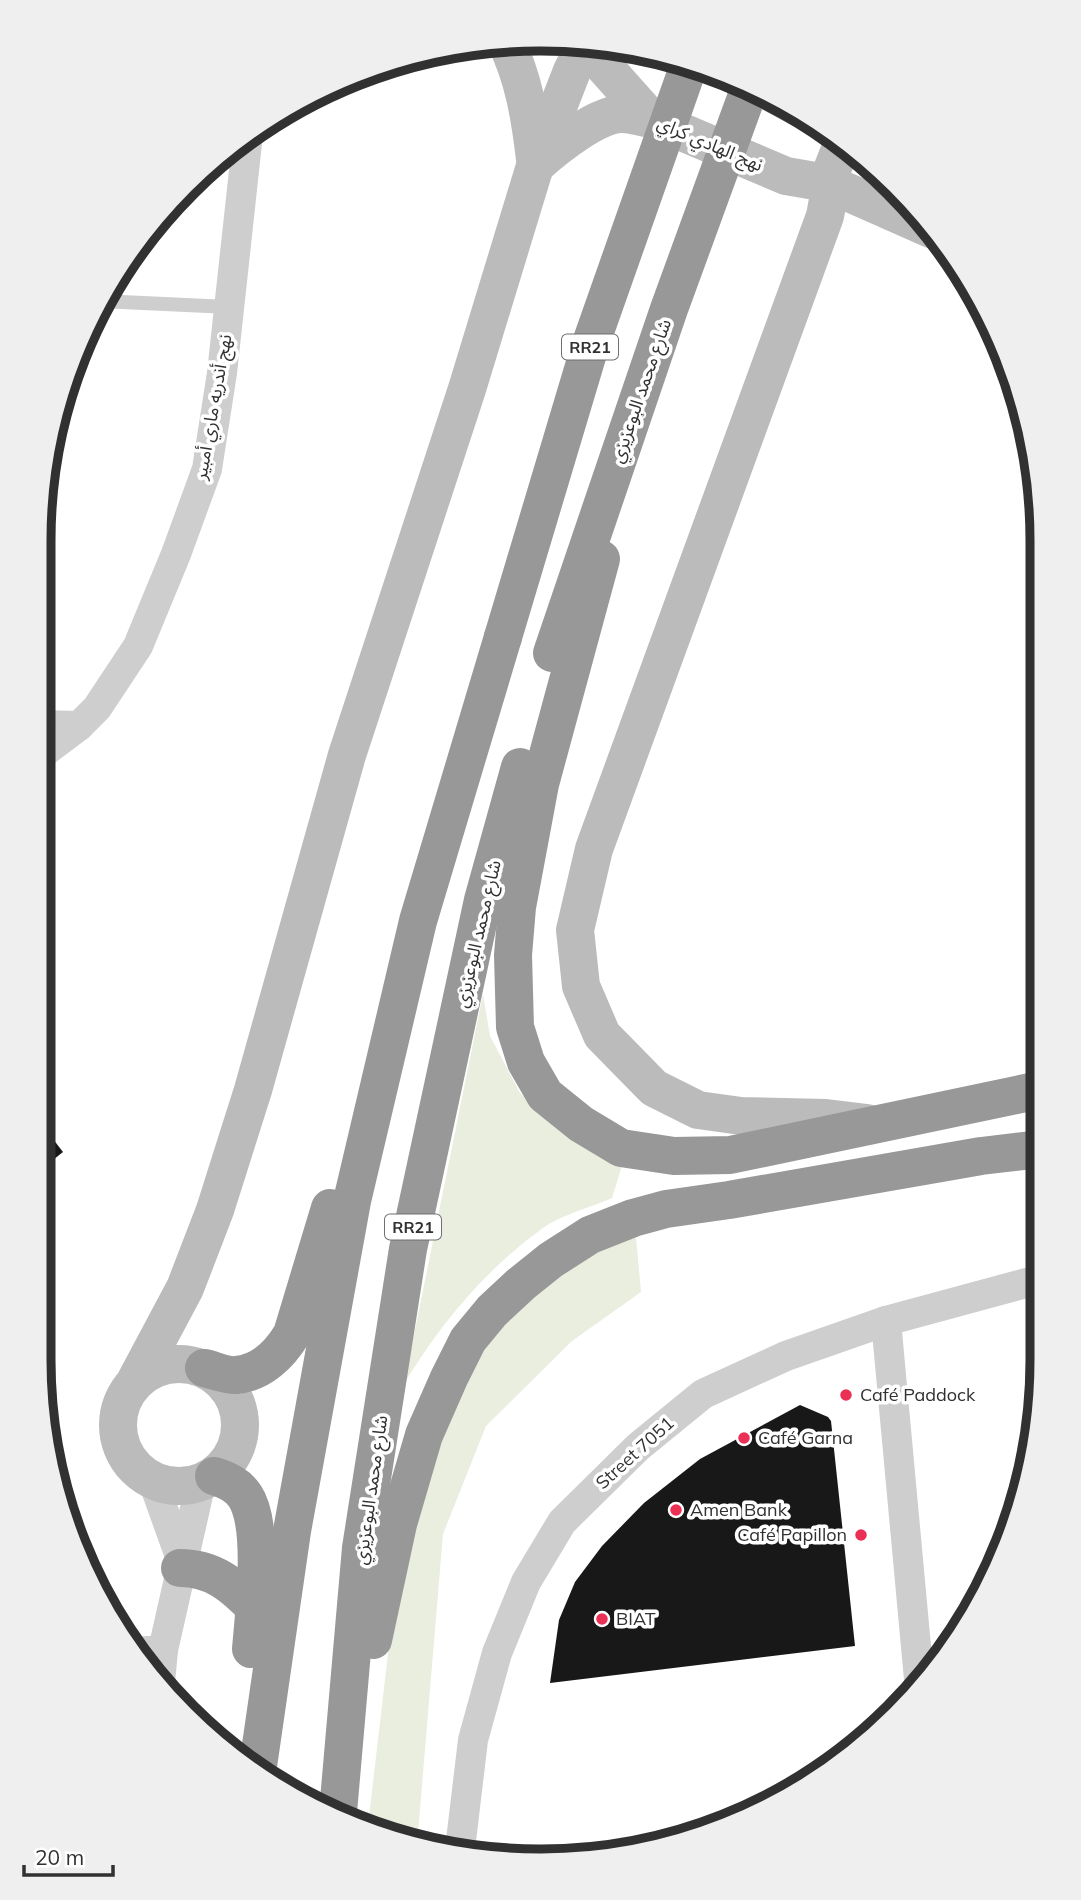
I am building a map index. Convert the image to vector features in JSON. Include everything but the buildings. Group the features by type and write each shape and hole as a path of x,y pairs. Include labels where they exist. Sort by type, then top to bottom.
{"highway":[{"name":"RR21","path":"259,1760 292,1531 352,1201 418,921 591,343 686,73"},
{"name":"شارع محمد البوعزيزي","path":"339,1806 361,1548 408,1250 483,900 564,651 669,309 747,96"},
{"path":"564,651 517,907 513,955 515,1027 526,1062 545,1095 581,1124 621,1148 674,1156 730,1155 1030,1092"},
{"path":"199,1367 236,1375 258,1369 284,1347 292,1334 418,921"},
{"path":"339,1806 398,1524 424,1435 467,1340 520,1284 590,1236 633,1218 666,1209 981,1156 1030,1150"},
{"path":"207,1479 230,1481 245,1495 254,1515 255,1608 245,1720 246,1751"},
{"path":"181,1565 223,1579 255,1608"}],"street":[{"path":"511,52 529,110 535,166"},
{"path":"136,1380 157,1367 180,1363 199,1367 223,1382 236,1402 240,1426 235,1450 221,1470 207,1479 177,1487 153,1481 134,1468 121,1447 117,1423 122,1400 136,1380 185,1288 215,1210 253,1090 347,755 467,389 535,166 580,53"},
{"name":"نهج الهادي كراي","path":"594,54 651,119 786,176 827,183 911,220"},
{"path":"535,166 560,144 589,126 621,114 651,119"},
{"name":"نهج أندريه ماري أمبير","path":"51,746 79,726 108,692 138,646 176,554 206,469 222,373 246,149"},
{"path":"839,152 827,183 825,216 594,849 575,930 581,986 602,1035 654,1088 698,1110 741,1116 826,1118 875,1124"},
{"path":"51,725 79,726"},
{"name":"Street 7051","path":"461,1842 473,1740 496,1653 526,1582 562,1522 638,1447 703,1394 786,1356 886,1321 1030,1282"},
{"path":"185,1288 199,1367"},
{"path":"886,1321 918,1671"},
{"path":"149,1651 181,1565 207,1479"},
{"path":"153,1481 181,1565"}],"lane":[{"path":"113,302 229,307"}],"shaded area":[{"path":"483,994 490,1036 520,1093 561,1132 625,1156 612,1198 550,1223 502,1261 449,1319 404,1384"},
{"path":"635,1226 641,1292 572,1341 486,1426 443,1534 418,1834 369,1818 401,1543 428,1442 504,1315"}],"tram line":[{"path":"718,84 826,142"}],"place":[{"name":"Café Paddock","path":"846,1395"},
{"name":"Café Garna","path":"744,1438"},
{"name":"Amen Bank","path":"676,1510"},
{"name":"Café Papillon","path":"861,1535"},
{"name":"BIAT","path":"602,1619"}]}
